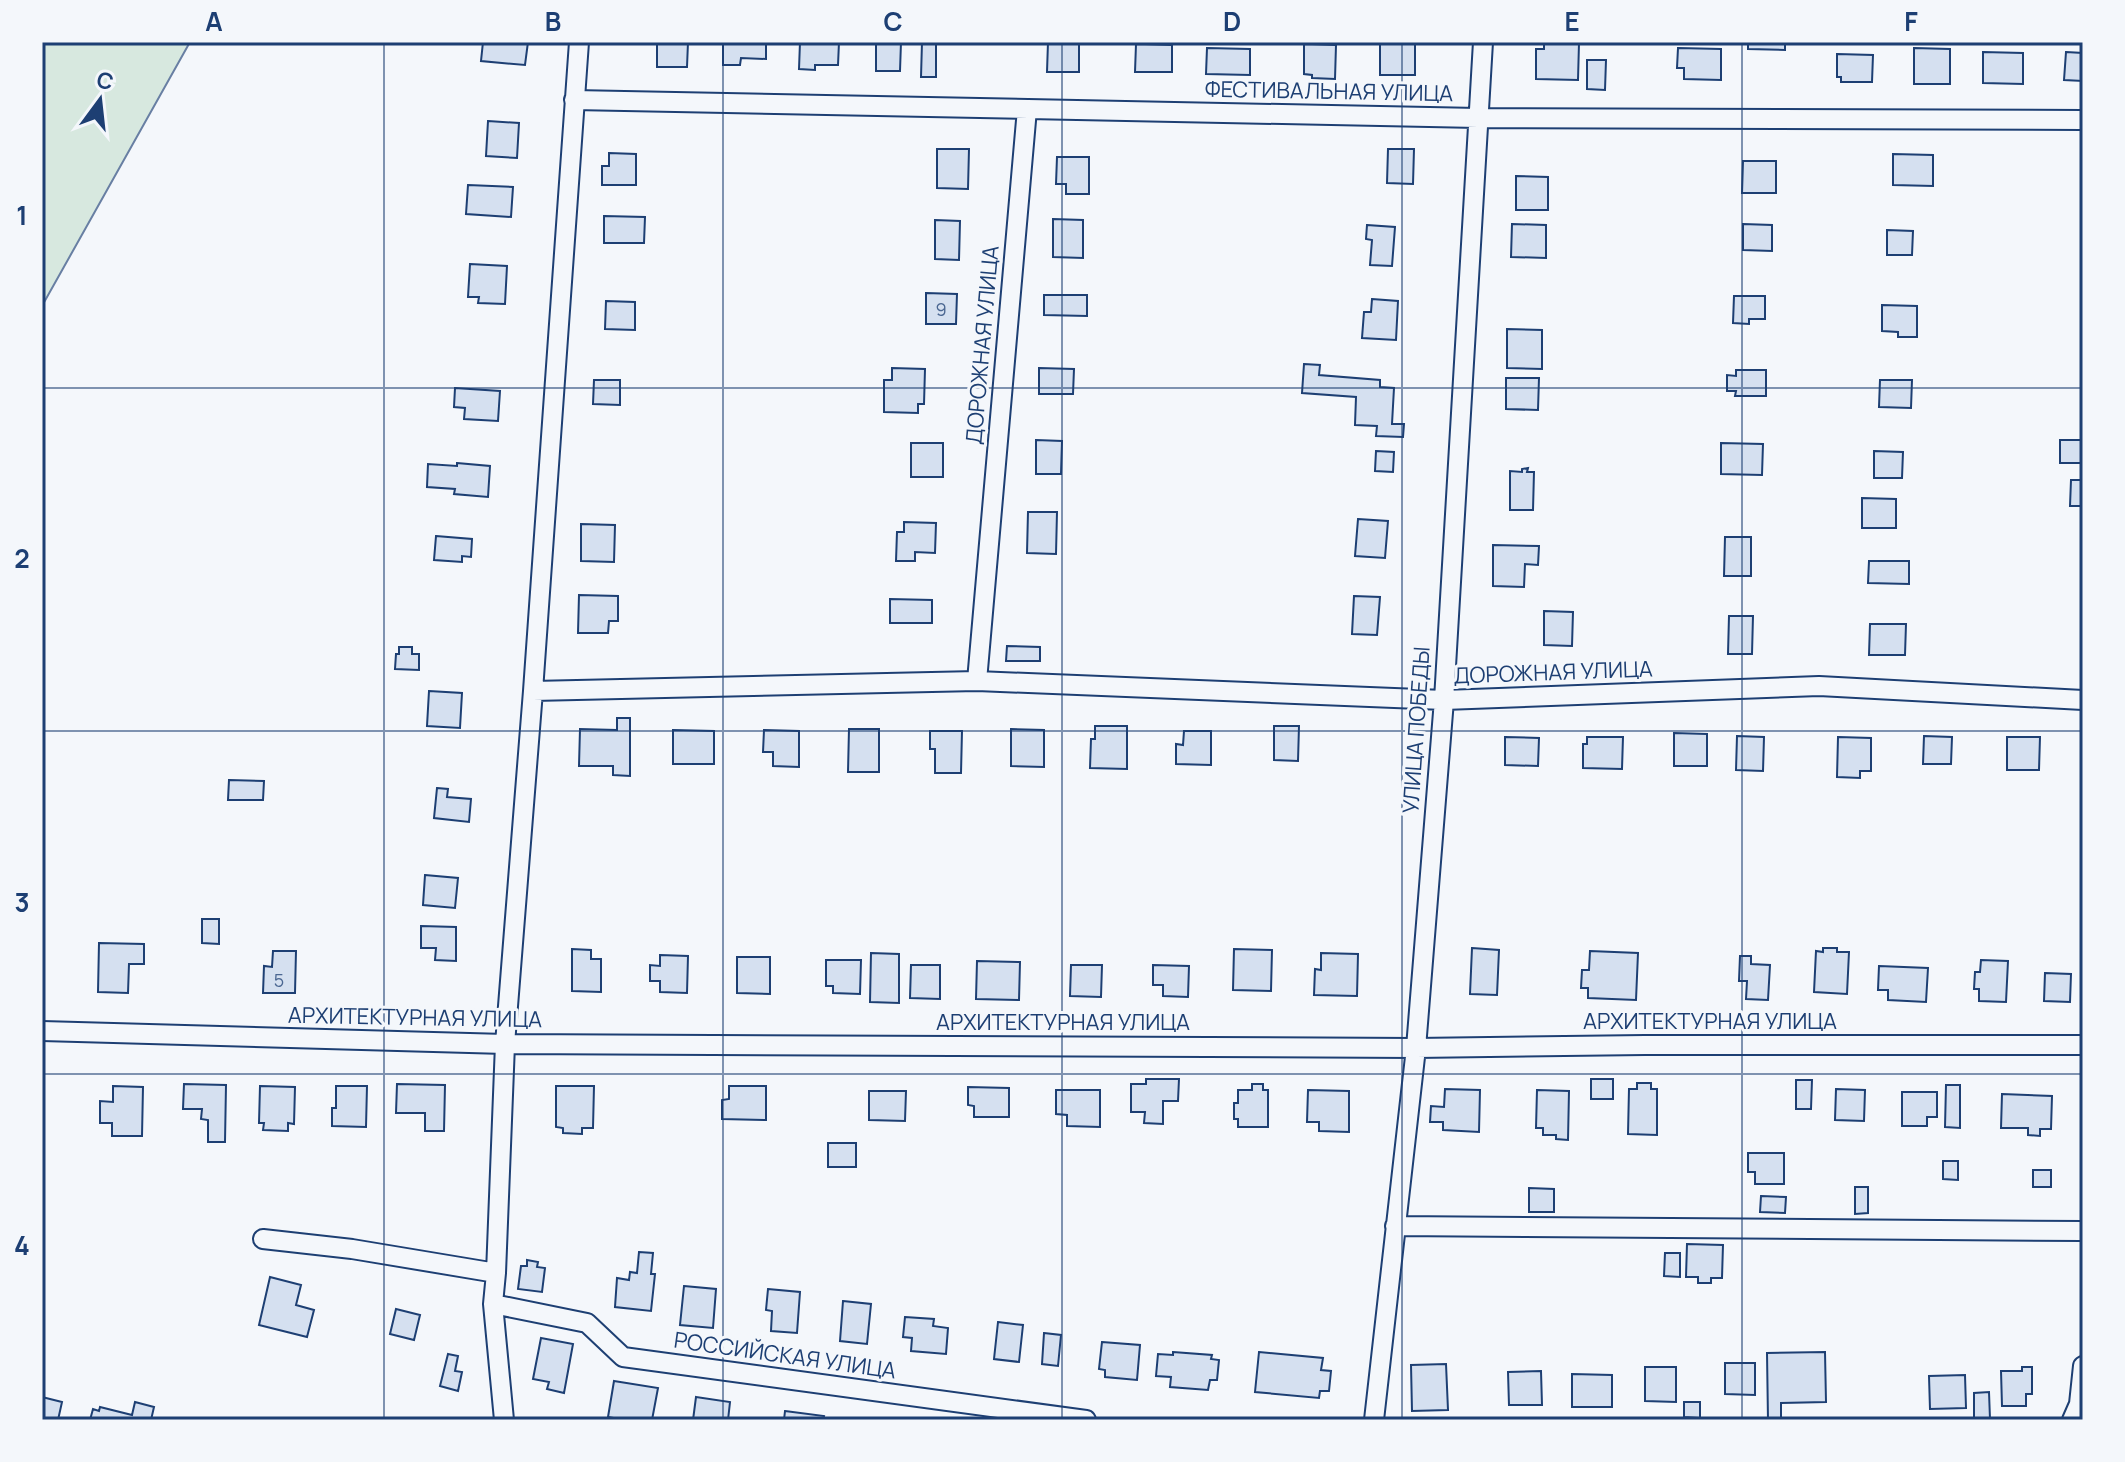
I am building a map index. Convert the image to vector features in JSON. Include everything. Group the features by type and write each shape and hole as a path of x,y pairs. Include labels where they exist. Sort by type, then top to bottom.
{"street":[{"path":"504,1420 493,1304 505,1044 579,42"},
{"name":"УЛИЦА ПОБЕДЫ","path":"1374,1420 1416,1048 1444,700 1483,42"},
{"name":"ФЕСТИВАЛЬНАЯ УЛИЦА","path":"574,100 1478,118 2083,120"},
{"name":"ДОРОЖНАЯ УЛИЦА","path":"977,681 1027,109"},
{"name":"ДОРОЖНАЯ УЛИЦА","path":"533,691 977,681 1444,700 1819,686 2083,700"},
{"name":"АРХИТЕКТУРНАЯ УЛИЦА","path":"42,1031 505,1044 1416,1048 2083,1045"},
{"path":"1395,1226 2083,1231"},
{"path":"263,1239 352,1249 496,1273"},
{"name":"РОССИЙСКАЯ УЛИЦА","path":"493,1304 587,1323 623,1357 1086,1420"},
{"path":"2072,1420 2079,1404 2083,1366"}],"shaded area":[{"path":"42,42 190,42 42,306"}],"building":[{"path":"483,42 528,42 525,65 481,61"},
{"path":"657,42 688,42 687,67 657,67"},
{"path":"723,42 766,42 766,59 741,58 740,65 723,65"},
{"path":"800,42 839,42 838,65 815,65 815,70 799,69"},
{"path":"876,42 901,42 900,71 876,71"},
{"path":"922,42 936,42 936,77 921,77"},
{"path":"1048,42 1079,42 1079,72 1047,72"},
{"path":"1380,42 1415,42 1415,75 1380,75"},
{"path":"1544,42 1579,43 1578,80 1536,79 1536,49 1544,49"},
{"path":"1748,42 1785,42 1785,50 1748,49"},
{"path":"1136,44 1172,45 1172,72 1135,72"},
{"path":"1304,44 1336,45 1335,79 1312,78 1312,75 1304,74"},
{"path":"1207,48 1250,49 1250,75 1206,74"},
{"path":"1678,48 1721,49 1721,80 1684,79 1684,68 1677,68"},
{"path":"1914,48 1950,49 1950,84 1914,84"},
{"path":"1983,52 2023,53 2023,84 1983,83"},
{"path":"2066,52 2083,53 2083,81 2064,80"},
{"path":"1837,54 1873,55 1872,82 1841,82 1841,77 1837,77"},
{"path":"1587,60 1606,60 1605,90 1587,89"},
{"path":"488,121 519,123 517,158 486,156"},
{"path":"937,149 969,149 968,189 937,188"},
{"path":"1388,149 1414,149 1413,184 1387,183"},
{"path":"609,153 636,154 636,185 602,185 602,166 609,166"},
{"path":"1893,154 1933,155 1933,186 1893,185"},
{"path":"1057,157 1089,157 1089,194 1066,194 1066,184 1056,184"},
{"path":"1743,161 1776,161 1776,193 1742,193"},
{"path":"1516,176 1548,177 1548,210 1516,210"},
{"path":"468,185 513,187 511,217 466,214"},
{"path":"604,216 645,217 644,243 604,243"},
{"path":"1053,219 1083,220 1083,258 1053,257"},
{"path":"935,220 960,221 959,260 935,259"},
{"path":"1512,224 1546,225 1546,258 1511,257"},
{"path":"1743,224 1772,225 1772,251 1743,250"},
{"path":"1367,225 1395,227 1392,266 1370,265 1372,240 1366,239"},
{"path":"1887,230 1913,231 1912,255 1887,255"},
{"path":"470,264 507,266 505,304 478,303 479,297 468,297"},
{"path":"926,293 957,294 956,324 926,324"},
{"path":"1044,295 1087,295 1087,316 1044,315"},
{"path":"1734,296 1765,296 1765,319 1749,319 1749,324 1733,323"},
{"path":"1372,299 1398,301 1396,340 1362,338 1364,312 1371,312"},
{"path":"606,301 635,302 635,330 605,329"},
{"path":"1882,305 1917,306 1917,337 1898,337 1898,332 1882,331"},
{"path":"1507,329 1542,330 1542,369 1507,368"},
{"path":"1304,364 1320,365 1319,375 1380,380 1380,387 1394,388 1392,424 1404,424 1403,437 1376,436 1377,426 1355,425 1356,397 1302,393"},
{"path":"892,368 925,369 924,404 918,404 918,413 884,412 884,380 892,380"},
{"path":"1039,368 1074,369 1073,394 1039,394"},
{"path":"1736,370 1766,370 1766,396 1735,396 1736,391 1727,391 1727,375 1736,376"},
{"path":"1506,378 1539,378 1538,410 1506,409"},
{"path":"594,380 620,380 620,405 593,404"},
{"path":"1880,380 1912,380 1911,408 1879,407"},
{"path":"455,388 500,391 498,421 464,419 465,408 454,407"},
{"path":"1036,440 1062,441 1061,474 1036,474"},
{"path":"2060,440 2083,440 2083,463 2060,463"},
{"path":"911,443 943,443 943,477 911,477"},
{"path":"1721,443 1763,444 1762,475 1721,474"},
{"path":"1376,451 1394,452 1393,472 1375,471"},
{"path":"1874,451 1903,452 1902,478 1874,478"},
{"path":"457,463 490,466 488,497 454,494 455,489 427,487 428,464 457,466"},
{"path":"1528,468 1527,472 1534,472 1533,510 1510,510 1510,471 1522,472 1522,469"},
{"path":"2071,480 2083,480 2083,506 2070,506"},
{"path":"1862,498 1896,499 1896,528 1862,528"},
{"path":"1028,512 1057,512 1056,554 1027,553"},
{"path":"1358,519 1388,521 1385,558 1355,556"},
{"path":"904,522 936,523 935,553 915,552 915,561 896,561 897,532 904,532"},
{"path":"581,524 615,525 614,562 581,561"},
{"path":"436,536 472,539 471,557 462,556 462,562 434,560"},
{"path":"1725,537 1751,537 1751,576 1724,576"},
{"path":"1493,545 1539,546 1538,565 1525,564 1524,587 1493,586"},
{"path":"1869,561 1909,561 1909,584 1868,583"},
{"path":"579,595 618,596 618,621 609,621 608,633 578,633"},
{"path":"1354,596 1380,597 1377,635 1352,634"},
{"path":"890,599 932,600 932,623 890,623"},
{"path":"1544,611 1573,612 1572,646 1544,645"},
{"path":"1729,616 1753,616 1752,654 1728,654"},
{"path":"1870,624 1906,624 1905,655 1869,655"},
{"path":"1007,646 1040,647 1040,661 1006,661"},
{"path":"399,647 412,647 412,654 419,654 419,670 395,669"},
{"path":"429,691 462,693 460,728 427,726"},
{"path":"617,718 630,718 630,776 613,775 613,766 579,766 580,729 617,730"},
{"path":"1095,726 1127,726 1127,769 1090,768 1091,739 1095,739"},
{"path":"1274,726 1299,726 1298,761 1274,760"},
{"path":"849,729 879,729 879,772 848,772"},
{"path":"1011,729 1044,730 1044,767 1011,766"},
{"path":"673,730 714,731 714,764 673,764"},
{"path":"764,730 799,731 799,767 773,766 773,752 763,752"},
{"path":"930,731 962,731 961,773 935,773 935,749 930,749"},
{"path":"1184,731 1211,731 1211,765 1176,764 1176,744 1183,745"},
{"path":"1674,733 1707,734 1707,766 1674,766"},
{"path":"1737,736 1764,737 1763,771 1736,770"},
{"path":"1924,736 1952,737 1951,764 1923,764"},
{"path":"1505,737 1539,738 1538,766 1505,765"},
{"path":"1587,737 1623,737 1622,769 1583,768 1583,744 1587,744"},
{"path":"1838,737 1871,738 1871,771 1860,771 1860,778 1837,777"},
{"path":"2007,737 2040,737 2039,770 2007,770"},
{"path":"229,780 264,781 263,800 228,800"},
{"path":"437,788 448,789 447,797 471,799 469,822 434,818"},
{"path":"425,875 458,878 455,908 423,905"},
{"path":"202,919 219,919 219,944 202,943"},
{"path":"421,926 456,927 456,961 435,960 436,948 421,948"},
{"path":"99,943 144,944 144,964 129,964 128,993 98,992"},
{"path":"1472,948 1499,950 1497,995 1470,994"},
{"path":"1823,948 1849,952 1847,994 1814,992 1816,951 1823,952"},
{"path":"572,949 591,950 591,959 601,959 601,992 572,991"},
{"path":"1234,949 1272,950 1271,991 1233,990"},
{"path":"273,951 296,951 295,993 263,993 264,966 272,967"},
{"path":"1590,951 1638,953 1636,1000 1588,998 1588,988 1581,988 1582,970 1589,970"},
{"path":"871,953 899,954 899,1003 870,1002"},
{"path":"1321,953 1358,954 1357,996 1314,995 1315,969 1321,970"},
{"path":"660,955 688,956 687,993 660,992 660,981 650,981 650,965 660,966"},
{"path":"1740,956 1751,956 1751,964 1770,965 1768,1000 1746,999 1747,981 1739,981"},
{"path":"737,957 770,957 770,994 737,993"},
{"path":"826,960 861,960 860,994 833,993 833,986 826,986"},
{"path":"1981,960 2008,961 2006,1002 1979,1001 1979,989 1974,989 1975,972 1980,972"},
{"path":"977,961 1020,962 1019,1000 976,999"},
{"path":"911,965 940,965 940,999 910,998"},
{"path":"1071,965 1102,965 1101,997 1070,996"},
{"path":"1153,965 1189,966 1188,997 1163,996 1163,985 1153,985"},
{"path":"1879,966 1928,968 1926,1002 1888,1000 1888,990 1878,990"},
{"path":"2045,973 2071,974 2070,1002 2044,1001"},
{"path":"1146,1079 1179,1079 1178,1101 1163,1101 1163,1124 1144,1123 1145,1112 1131,1112 1131,1084 1146,1084"},
{"path":"1591,1079 1613,1079 1613,1099 1591,1099"},
{"path":"1796,1080 1812,1080 1811,1109 1796,1109"},
{"path":"1637,1083 1651,1083 1651,1089 1657,1089 1657,1135 1628,1134 1629,1089 1637,1089"},
{"path":"184,1084 226,1085 225,1142 208,1142 208,1120 201,1119 202,1109 183,1109"},
{"path":"397,1084 445,1085 444,1131 425,1131 425,1113 396,1113"},
{"path":"1252,1084 1263,1084 1263,1090 1268,1090 1268,1127 1238,1127 1238,1119 1234,1119 1238,1090 1252,1090"},
{"path":"1946,1085 1960,1085 1960,1128 1945,1127"},
{"path":"113,1086 143,1087 142,1136 112,1136 112,1123 100,1123 100,1101 113,1102"},
{"path":"260,1086 295,1087 294,1124 288,1123 288,1131 263,1130 264,1123 259,1123"},
{"path":"336,1086 367,1086 366,1127 332,1126"},
{"path":"556,1086 594,1086 593,1128 582,1128 582,1134 563,1133 563,1128 556,1127"},
{"path":"729,1086 766,1086 766,1120 722,1119 722,1100 729,1099"},
{"path":"968,1087 1009,1088 1009,1117 974,1117 974,1106 968,1105"},
{"path":"1445,1089 1480,1090 1479,1132 1443,1130 1443,1122 1430,1122 1431,1106 1444,1107"},
{"path":"1836,1089 1865,1090 1864,1121 1835,1120"},
{"path":"1056,1090 1100,1090 1100,1127 1067,1126 1067,1115 1056,1114"},
{"path":"1308,1090 1349,1091 1349,1132 1319,1131 1319,1122 1307,1122"},
{"path":"1537,1090 1569,1091 1568,1140 1556,1139 1556,1135 1543,1135 1543,1128 1536,1128"},
{"path":"869,1091 906,1091 905,1121 869,1120"},
{"path":"1902,1092 1937,1092 1937,1117 1927,1117 1927,1126 1902,1126"},
{"path":"2002,1094 2052,1096 2051,1129 2040,1129 2040,1136 2028,1135 2028,1128 2001,1128"},
{"path":"828,1143 856,1143 856,1167 828,1167"},
{"path":"1748,1153 1784,1153 1784,1184 1755,1184 1755,1172 1748,1172"},
{"path":"1943,1161 1958,1161 1958,1180 1943,1179"},
{"path":"2033,1170 2051,1170 2051,1187 2033,1187"},
{"path":"1855,1187 1868,1187 1868,1213 1855,1214"},
{"path":"1529,1188 1554,1189 1554,1212 1529,1212"},
{"path":"1761,1196 1786,1197 1785,1213 1760,1212"},
{"path":"1687,1244 1723,1245 1722,1278 1711,1278 1711,1283 1698,1283 1698,1277 1686,1277"},
{"path":"639,1252 653,1253 651,1274 655,1274 651,1311 615,1307 617,1278 629,1280 630,1272 637,1273"},
{"path":"1665,1253 1680,1253 1680,1277 1664,1276"},
{"path":"527,1260 538,1262 537,1267 545,1268 542,1292 518,1289 521,1266 527,1266"},
{"path":"270,1277 301,1285 296,1305 314,1310 307,1337 259,1325"},
{"path":"684,1286 716,1289 713,1328 680,1325"},
{"path":"768,1289 800,1292 797,1333 771,1331 772,1311 766,1310"},
{"path":"843,1301 871,1304 867,1344 840,1341"},
{"path":"396,1309 420,1315 414,1340 390,1334"},
{"path":"905,1317 934,1319 933,1326 948,1328 946,1354 911,1351 912,1338 903,1337"},
{"path":"998,1322 1023,1325 1019,1362 994,1359"},
{"path":"1044,1333 1061,1335 1058,1366 1042,1364"},
{"path":"541,1338 573,1344 564,1393 547,1389 549,1382 533,1379"},
{"path":"1102,1342 1140,1345 1137,1380 1105,1377 1105,1370 1099,1369"},
{"path":"1173,1352 1212,1355 1211,1359 1219,1360 1217,1380 1210,1380 1208,1390 1170,1387 1171,1377 1156,1376 1158,1354 1173,1355"},
{"path":"1259,1352 1323,1358 1321,1370 1331,1371 1329,1391 1320,1391 1319,1398 1255,1392"},
{"path":"1825,1352 1826,1402 1781,1403 1781,1420 1768,1420 1767,1353"},
{"path":"448,1354 458,1356 455,1371 462,1372 458,1391 440,1386"},
{"path":"1725,1363 1755,1363 1755,1395 1725,1394"},
{"path":"1446,1364 1448,1410 1412,1411 1411,1365"},
{"path":"1645,1367 1676,1367 1676,1402 1645,1401"},
{"path":"2022,1367 2032,1367 2032,1394 2026,1394 2026,1406 2002,1406 2001,1371 2022,1371"},
{"path":"1541,1371 1542,1405 1509,1405 1508,1372"},
{"path":"1572,1374 1612,1375 1612,1407 1572,1407"},
{"path":"1965,1375 1966,1408 1930,1409 1929,1376"},
{"path":"614,1381 658,1388 652,1420 608,1417"},
{"path":"1989,1392 1990,1419 1974,1419 1974,1393"},
{"path":"42,1397 62,1402 58,1420 42,1420"},
{"path":"696,1397 730,1402 728,1420 693,1420"},
{"path":"135,1402 154,1407 151,1420 90,1420 93,1409 99,1411 100,1407 132,1415"},
{"path":"1684,1402 1700,1402 1700,1418 1684,1417"},
{"path":"785,1411 824,1416 823,1420 784,1420"}]}
